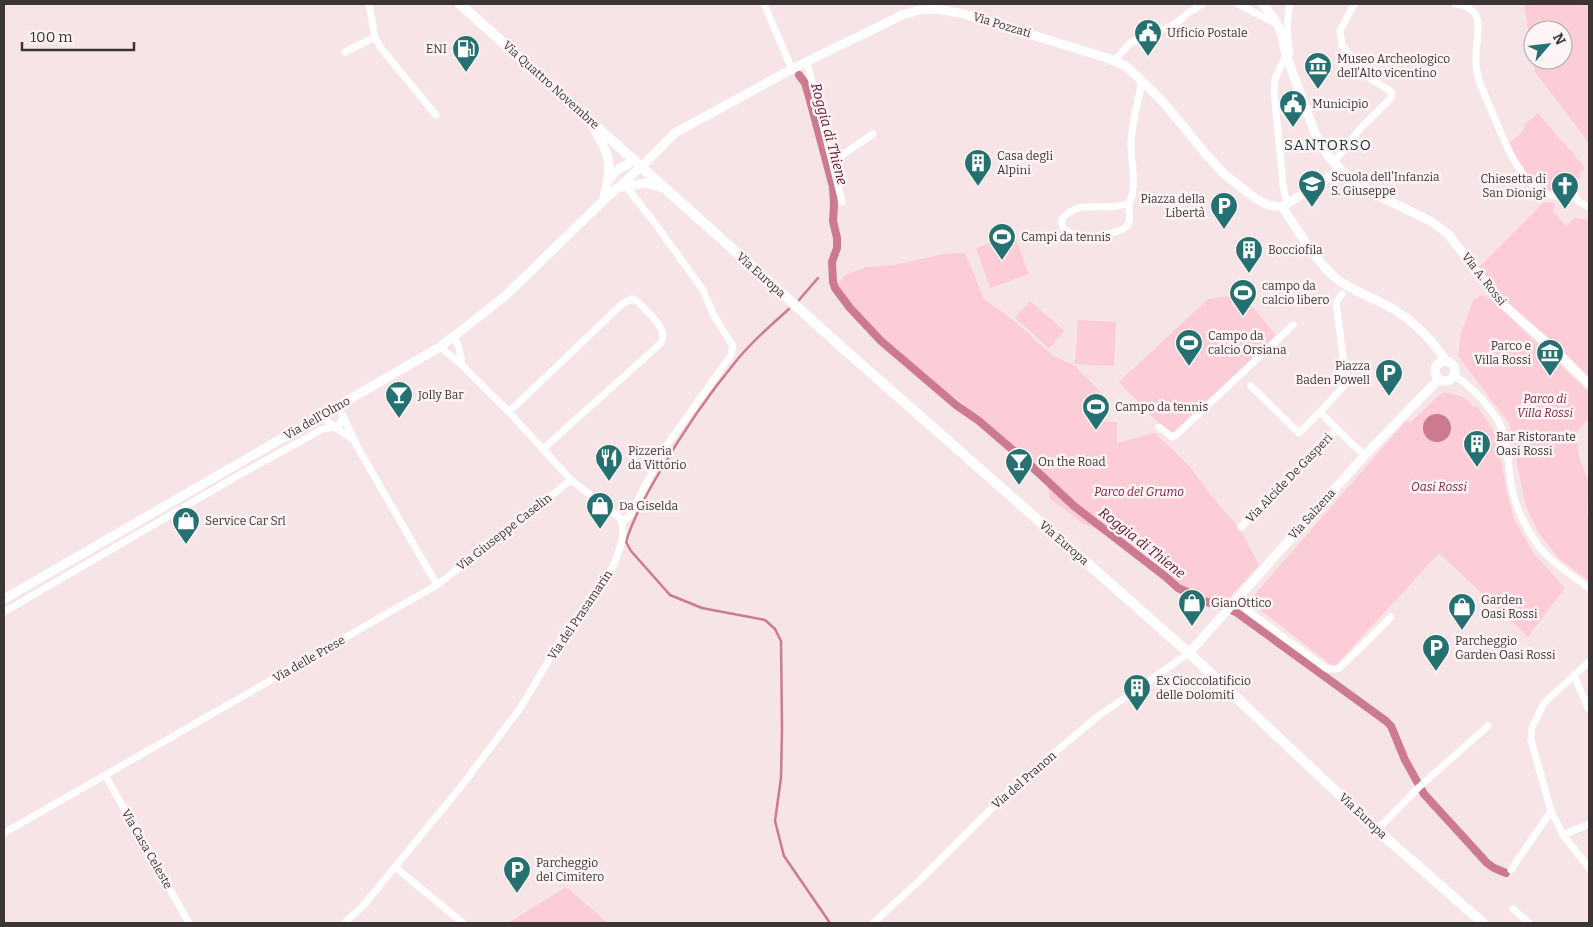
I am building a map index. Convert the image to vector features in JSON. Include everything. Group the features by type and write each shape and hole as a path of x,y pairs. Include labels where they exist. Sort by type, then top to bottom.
{"main road":[{"name":"Via Quattro Novembre","path":"460,4 639,163"},
{"name":"Via Europa","path":"639,163 852,357 1189,653 1377,830 1483,923"}],"street":[{"path":"368,4 375,37 380,47 436,115"},
{"path":"764,4 792,69"},
{"path":"1115,60 1130,43 1174,25 1188,13 1203,4"},
{"path":"1238,4 1277,23"},
{"name":"Via A. Rossi","path":"1263,4 1277,23 1282,35 1286,55 1315,134 1336,166 1369,191 1432,222 1449,235 1499,301 1555,350 1589,384"},
{"path":"1290,4 1286,32 1293,71"},
{"path":"1286,205 1319,184 1336,166 1344,150 1359,130 1391,98 1392,92 1366,76 1342,45 1340,31 1354,4"},
{"path":"1455,4 1472,9 1477,15 1478,41 1476,60 1480,84 1513,159 1526,179 1543,194 1558,196 1567,191 1571,192 1578,201 1589,207"},
{"name":"Via Pozzati","path":"639,163 675,133 792,69 902,15 919,10 937,8 976,17 1115,60 1126,66 1142,81 1224,174 1261,202 1268,205 1286,205"},
{"path":"345,52 375,37"},
{"path":"1286,55 1275,78 1274,90 1286,205 1319,259 1336,278 1356,291 1379,301 1404,316 1428,337 1446,361 1454,366 1454,375 1451,379 1446,381 1439,379 1435,374 1435,357 1428,337"},
{"path":"807,62 842,202"},
{"path":"1129,203 1119,206 1074,209 1063,217 1062,226 1067,232 1079,235 1101,235 1118,232 1127,226 1129,221 1129,203 1134,190 1131,144 1142,81"},
{"name":"Via dell'Olmo","path":"584,114 601,140 610,162 609,180 603,201"},
{"path":"832,162 873,134"},
{"path":"609,180 617,170 639,163"},
{"name":"Via dell'Olmo","path":"4,599 323,416 341,411 440,347 504,298 615,190 639,163"},
{"name":"Via dell'Olmo","path":"615,190 625,185 651,184 669,191"},
{"name":"Via del Prasamarin","path":"344,923 363,906 395,867 463,784 521,707 562,638 613,567 618,554 623,522 630,515 664,449 733,350 714,316 703,290 625,185"},
{"path":"1251,386 1299,433 1320,412 1344,386 1346,380 1336,302 1342,294"},
{"path":"509,412 622,304 632,299 637,301 662,328 663,338 661,343 543,449"},
{"path":"1159,427 1172,437 1176,435 1293,325"},
{"path":"454,337 460,348 462,365"},
{"path":"440,347 462,365 509,412 571,480 617,515 623,522"},
{"path":"1436,366 1440,362 1446,361"},
{"path":"1454,375 1468,385 1494,415 1503,432 1513,494 1526,525 1538,546 1589,588"},
{"name":"Via Salzena","path":"1189,653 1365,455 1439,379"},
{"path":"333,426 341,423 341,411"},
{"path":"341,411 355,442 437,585"},
{"path":"1320,412 1365,455"},
{"path":"323,416 355,442"},
{"name":"Via dell'Olmo","path":"6,609 59,581 239,475 322,430 333,426"},
{"name":"Via Alcide De Gasperi","path":"1241,527 1337,429"},
{"name":"Via Giuseppe Caselin","path":"437,585 571,480"},
{"path":"59,581 60,566"},
{"name":"Via delle Prese","path":"4,833 437,585"},
{"path":"1234,602 1327,669 1338,669 1391,617"},
{"name":"Via del Pranon","path":"873,923 919,881 1009,791 1097,717 1189,653"},
{"path":"1589,662 1544,703 1532,728 1531,740 1551,811 1563,835 1589,868"},
{"path":"1574,675 1589,710"},
{"path":"1377,830 1420,786 1488,726"},
{"name":"Via Casa Celeste","path":"104,775 189,923"},
{"path":"1511,870 1551,811"},
{"path":"1563,835 1589,824"},
{"path":"395,867 463,923"},
{"path":"1513,909 1528,923"}],"green space":[{"path":"1524,4 1589,4 1589,143 1535,70 1573,70 1573,20 1527,20"},
{"path":"1538,113 1585,168 1579,174 1581,177 1573,184 1571,181 1554,195 1531,181 1507,144 1521,134 1525,128 1523,126"},
{"name":"Parco di Villa Rossi","path":"1544,202 1555,203 1553,211 1566,226 1575,218 1589,220 1589,385 1499,301 1478,268"},
{"name":"Campi da tennis","path":"1014,234 1029,274 990,288 976,248"},
{"name":"Parco del Grumo","path":"965,253 984,299 1014,321 1053,356 1074,365 1103,395 1096,418 1081,420 1117,422 1117,443 1155,433 1191,468 1212,497 1240,529 1259,565 1218,610 1197,594 1173,583 1170,565 1081,522 1050,499 1046,477 955,397 946,397 911,361 895,351 861,319 836,287 845,275 867,267 894,265 944,254"},
{"name":"Campo da calcio Orsiana","path":"1241,294 1276,335 1172,437 1119,382 1208,299"},
{"name":"Parco di Villa Rossi","path":"1483,295 1499,305 1589,392 1589,417 1577,432 1577,441 1579,458 1589,482 1587,512 1589,519 1589,581 1558,558 1538,532 1524,497 1509,423 1458,356 1461,333 1473,300"},
{"path":"1030,301 1064,331 1049,348 1015,318"},
{"path":"1078,320 1116,322 1114,366 1075,364"},
{"name":"Oasi Rossi","path":"1445,392 1463,397 1474,407 1477,406 1495,432 1506,488 1515,521 1534,554 1565,588 1528,637 1439,553 1334,667 1249,601 1406,421 1410,423 1438,396"},
{"path":"566,887 608,923 508,923"}],"shaded area":[{"path":"1437,414 1447,418 1451,428 1447,438 1437,442 1427,438 1423,428 1427,418"}],"waterway":[{"name":"Roggia di Thiene","path":"799,75 805,83 833,187 833,221 837,238 837,248 832,262 833,282 835,288 850,308 881,341 956,405 979,421 1074,506 1178,588 1203,601 1236,612 1386,721 1391,726 1405,760 1424,794 1487,863 1506,873"},
{"path":"799,300 818,278"},
{"path":"789,309 743,353 696,415 645,498 632,524 626,542 631,551 670,595 702,608 765,620 775,629 781,641 782,729 781,778 775,821 784,856 830,923"}],"place":[{"name":"Ufficio Postale","path":"1148,57"},
{"name":"ENI","path":"466,73"},
{"name":"Museo Archeologico dell'Alto vicentino","path":"1318,90"},
{"name":"Municipio","path":"1293,128"},
{"name":"Casa degli Alpini","path":"978,187"},
{"name":"Scuola dell'Infanzia S. Giuseppe","path":"1312,208"},
{"name":"Chiesetta di San Dionigi","path":"1565,210"},
{"name":"Piazza della Libertà","path":"1224,230"},
{"name":"Campi da tennis","path":"1002,261"},
{"name":"Bocciofila","path":"1249,274"},
{"name":"campo da calcio libero","path":"1243,317"},
{"name":"Campo da calcio Orsiana","path":"1189,367"},
{"name":"Parco e Villa Rossi","path":"1550,377"},
{"name":"Piazza Baden Powell","path":"1389,397"},
{"name":"Jolly Bar","path":"399,419"},
{"name":"Campo da tennis","path":"1096,431"},
{"name":"Bar Ristorante Oasi Rossi","path":"1477,468"},
{"name":"Pizzeria da Vittorio","path":"609,482"},
{"name":"On the Road","path":"1019,486"},
{"name":"Da Giselda","path":"600,530"},
{"name":"Service Car Srl","path":"186,545"},
{"name":"GianOttico","path":"1192,627"},
{"name":"Garden Oasi Rossi","path":"1462,631"},
{"name":"Parcheggio Garden Oasi Rossi","path":"1436,672"},
{"name":"Ex Cioccolatificio delle Dolomiti","path":"1137,712"},
{"name":"Parcheggio del Cimitero","path":"517,894"}],"district":[{"name":"SANTORSO","path":"1328,145"}]}
